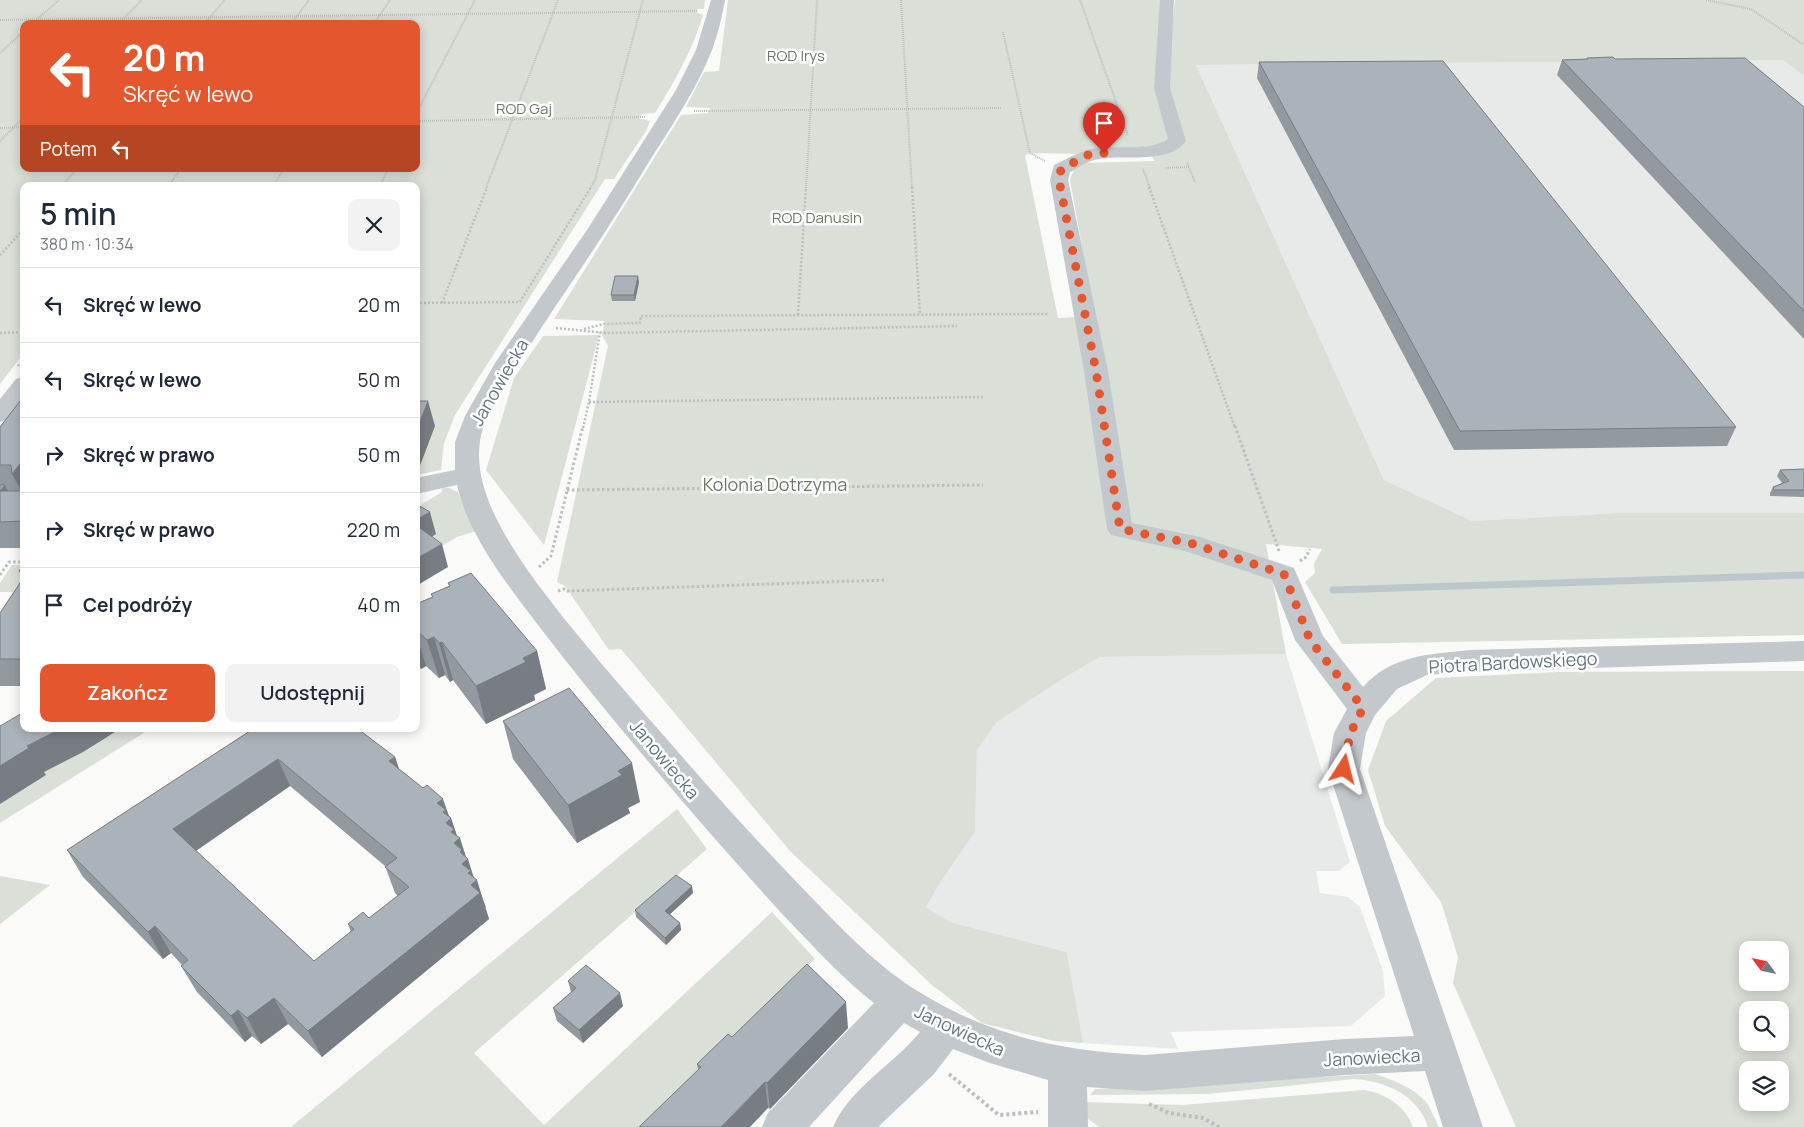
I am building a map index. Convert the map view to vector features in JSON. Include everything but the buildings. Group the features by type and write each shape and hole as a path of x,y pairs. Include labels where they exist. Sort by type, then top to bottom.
{"street":[{"name":"Janowiecka","path":"718,0 705,48 690,78 610,211 531,326 490,391 469,434 468,476 477,506 504,558 574,651 721,826 777,886 832,943 900,1001 947,1028 1008,1053 1067,1068 1145,1073 1439,1053"},
{"path":"1167,0 1162,88 1176,141 1172,145 1150,150 1088,155 1061,169 1059,180 1096,371 1120,529 1190,543 1284,574 1310,640 1363,708"},
{"path":"0,415 20,389"},
{"path":"420,485 468,476"},
{"name":"Piotra Bardowskiego","path":"1463,1127 1344,769 1350,734 1363,708 1386,680 1423,665 1480,661 1804,651"},
{"path":"782,1127 900,1001"},
{"path":"852,1127 869,1108 920,1061 947,1028"},
{"path":"1067,1068 1068,1127"}],"path":[{"path":"37,19 59,0"},
{"path":"123,18 142,0"},
{"path":"207,20 225,0"},
{"path":"293,20 308,0"},
{"path":"377,20 390,0"},
{"path":"420,106 475,0"},
{"path":"442,302 558,0"},
{"path":"520,302 596,180 643,0"},
{"path":"798,315 817,0"},
{"path":"901,0 920,315"},
{"path":"1080,0 1130,139"},
{"path":"1706,0 1751,9 1804,45"},
{"path":"0,20 697,11"},
{"path":"1003,32 1030,153 1061,169"},
{"path":"0,53 20,36"},
{"path":"708,111 1001,108"},
{"path":"420,120 639,117"},
{"path":"0,141 20,121"},
{"path":"0,128 20,127"},
{"path":"1140,161 1278,546 1284,574"},
{"path":"1187,162 1195,182"},
{"path":"65,182 74,172"},
{"path":"171,182 179,172"},
{"path":"0,256 20,234"},
{"path":"420,303 526,302"},
{"path":"584,329 604,324 640,323 641,316 1049,314"},
{"path":"531,326 584,329 600,332 957,326"},
{"path":"0,333 20,332"},
{"path":"551,556 589,402 600,332"},
{"path":"589,402 985,397"},
{"path":"567,490 983,485"},
{"path":"1306,557 1310,549"},
{"path":"0,575 9,562 20,562"},
{"path":"566,591 886,580"},
{"path":"1140,1099 1169,1113 1203,1118 1219,1127"}],"shaded area":[{"path":"1783,60 1804,76 1804,513 1618,513 1472,521 1384,480 1196,65"},
{"path":"1286,654 1350,862 1339,871 1316,871 1320,893 1348,897 1360,907 1383,971 1385,996 1351,1026 1171,1032 1178,1049 1083,1043 1067,952 950,922 926,907 975,832 977,750 997,722 1100,657"}],"green space":[{"name":"ROD Gaj","path":"0,0 705,0 704,9 698,9 696,12 703,15 694,41 669,89 655,113 642,114 638,118 650,121 646,131 614,179 605,179 455,415 444,443 441,470 420,474 422,460 420,449 420,182 20,182 20,358 0,384"},
{"path":"728,0 1161,0 1156,84 1171,132 1167,142 1155,148 1083,154 1034,153 1025,155 1058,318 1080,317 1108,520 1132,522 1070,180 1074,169 1081,163 1155,161 1151,155 1165,153 1181,146 1183,142 1165,91 1175,0 1804,0 1804,76 1783,60 1196,65 1384,480 1472,521 1618,513 1804,513 1804,635 1342,644 1305,582 1315,573 1314,564 1322,549 1266,544 1286,654 1100,657 997,722 977,750 975,832 926,907 950,922 1067,952 1083,1043 1054,1041 982,1023 933,986 790,851 621,649 609,650 565,586 557,582 608,346 602,335 605,321 554,319 681,115 708,113 710,108 686,107 704,72 719,71"},
{"path":"599,335 544,545 486,470 514,378 543,336"},
{"path":"442,488 449,488 458,492 476,531 457,537 430,553 420,521 420,506 442,492"},
{"path":"12,565 20,565 20,582 13,592 0,592 0,583"},
{"path":"1804,671 1804,1127 1516,1127 1453,983 1458,957 1441,902 1385,826 1368,770 1386,721 1436,678 1559,672"},
{"path":"116,732 145,732 0,823 0,798 27,786 45,775 41,771 104,734 108,737"},
{"path":"677,809 707,849 474,1053 544,1125 772,912 815,959 644,1127 291,1127"},
{"path":"0,876 50,885 0,924"},
{"path":"1375,1074 1403,1085 1421,1097 1428,1105 1439,1127 1428,1127 1417,1106 1399,1092 1366,1080 1354,1079 1208,1094 1090,1095 1095,1089"},
{"path":"1364,1090 1386,1097 1400,1107 1413,1127 1099,1127 1084,1116 1083,1102 1183,1105"}],"waterway":[{"path":"1333,590 1804,575"}],"route":[{"path":"1104,153 1088,155 1061,169 1059,180 1096,371 1120,529 1190,543 1284,574 1310,640 1363,708 1350,734 1344,769"}],"park label":[{"name":"ROD Irys","path":"796,55"},
{"name":"ROD Danusin","path":"817,217"},
{"name":"Kolonia Dotrzyma","path":"775,484"}]}
